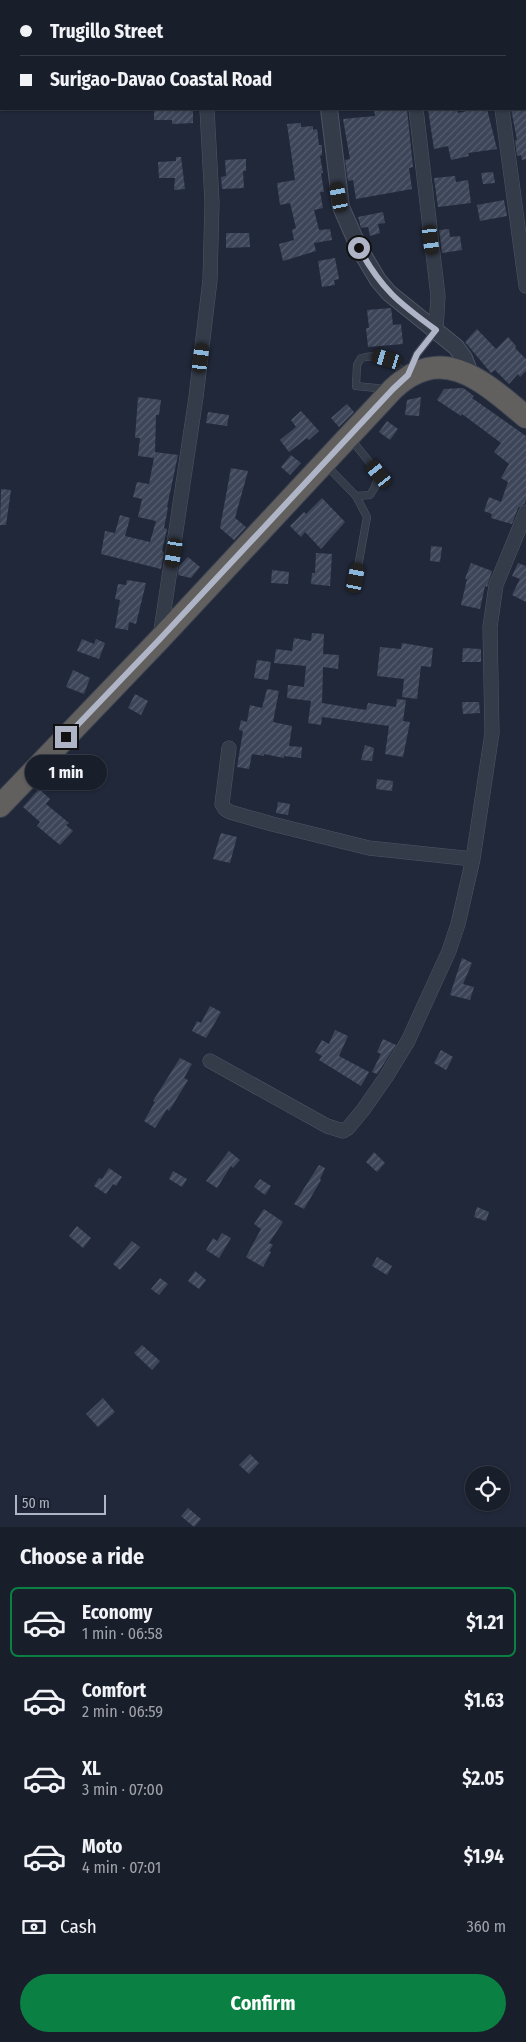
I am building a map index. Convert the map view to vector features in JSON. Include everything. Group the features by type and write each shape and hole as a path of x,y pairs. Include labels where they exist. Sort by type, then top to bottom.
{"highway":[{"path":"0,806 159,640 400,382 425,369 445,367 471,376 493,390 526,417"}],"street":[{"path":"159,640 196,397 210,280 212,202 207,110"},
{"path":"329,110 341,207 359,248 370,268 389,294 456,347 464,358 471,376"},
{"path":"416,110 438,296 436,330"},
{"path":"502,110 526,286"},
{"path":"210,1062 327,1126 340,1131 346,1130 386,1077 408,1040 449,951 458,924 473,859 492,733 490,627 496,585 526,512"},
{"path":"229,748 222,804 224,809 230,812 369,848 473,859"}],"lane":[{"path":"400,382 387,359 373,354 361,358 357,365 356,386 370,389 400,382 417,354 436,330"},
{"path":"348,436 379,474 375,487 370,494 356,496"},
{"path":"324,463 356,496 367,517 356,578"}],"building":[{"path":"154,110 193,110 193,123 172,124 172,120 154,120"},
{"path":"374,110 407,110 413,167 409,168 412,189 356,199 353,180 348,181 345,160 350,159 343,119 375,116"},
{"path":"428,110 457,110 458,113 472,110 487,110 497,149 468,153 469,156 451,160 448,146 434,149"},
{"path":"511,110 526,110 526,159 522,160 521,155 517,156 515,140 517,140"},
{"path":"301,123 301,127 313,126 313,130 317,129 319,145 322,145 322,155 320,156 324,192 320,192 323,208 314,210 319,230 330,229 332,240 314,243 316,251 283,261 279,244 294,240 292,230 296,228 290,203 280,205 277,183 295,180 287,124"},
{"path":"176,157 181,157 185,189 174,190 175,178 159,178 158,162 176,161"},
{"path":"246,159 246,171 243,171 244,188 222,189 221,177 226,176 225,160"},
{"path":"493,172 495,183 483,184 481,173"},
{"path":"455,176 456,182 468,180 471,203 438,207 434,178"},
{"path":"504,200 507,216 480,221 477,205"},
{"path":"383,212 385,223 378,224 380,233 370,236 368,227 361,228 358,217"},
{"path":"449,229 450,237 460,236 462,250 442,253 439,230"},
{"path":"226,233 249,233 250,247 226,248"},
{"path":"335,258 339,279 334,280 335,285 322,287 318,261"},
{"path":"391,308 393,325 401,324 403,344 368,347 366,328 369,328 367,310"},
{"path":"477,329 496,349 508,337 516,346 515,348 526,359 526,371 520,377 518,374 509,384 495,370 491,373 465,342"},
{"path":"463,388 474,396 472,398 526,436 526,499 525,503 518,508 512,524 491,518 492,514 484,511 489,497 501,502 508,482 501,478 509,464 494,452 501,443 462,414 461,416 437,400 444,389"},
{"path":"138,397 161,400 159,415 156,415 155,452 178,455 167,507 164,528 167,529 162,551 164,552 161,569 101,554 105,531 115,533 120,515 130,518 125,536 150,542 156,521 138,517 142,499 133,497 137,482 149,484 154,458 138,456 140,438 135,438"},
{"path":"421,397 419,416 405,415 407,400"},
{"path":"347,404 354,412 339,427 331,418"},
{"path":"301,411 319,431 309,440 307,438 289,452 280,440 296,427 291,420"},
{"path":"208,412 229,415 227,426 206,423"},
{"path":"387,421 398,429 390,440 379,432"},
{"path":"291,455 301,463 290,475 281,467"},
{"path":"231,468 248,471 235,518 246,527 234,540 220,528"},
{"path":"1,489 11,490 6,525 0,525"},
{"path":"322,498 345,522 321,549 305,532 301,537 290,526 304,512 306,514"},
{"path":"431,546 442,547 440,562 430,561"},
{"path":"316,553 332,554 330,586 311,584 312,573 315,573"},
{"path":"188,557 200,567 191,578 178,575 179,566"},
{"path":"471,563 492,571 487,587 485,586 480,609 461,605 467,579 465,579"},
{"path":"518,563 526,566 526,602 512,595 520,579 512,576"},
{"path":"272,570 289,572 288,584 271,583"},
{"path":"127,580 146,583 136,624 129,622 128,630 115,628 120,600 115,599 118,584 126,585"},
{"path":"312,633 324,634 323,654 339,655 338,669 323,667 322,703 366,710 368,703 396,707 397,699 406,700 403,721 410,722 403,757 385,754 389,726 322,717 321,725 308,723 311,701 287,698 288,685 304,687 306,666 274,663 276,649 292,651 294,638 311,641"},
{"path":"82,639 94,644 96,639 105,643 99,659 77,651"},
{"path":"402,643 433,648 431,667 421,666 417,699 402,697 404,679 377,676 380,647 401,649"},
{"path":"463,648 481,649 481,662 462,662"},
{"path":"257,660 271,662 268,680 254,678"},
{"path":"73,670 90,678 84,694 66,687"},
{"path":"267,689 279,691 273,722 292,726 289,746 302,747 301,758 252,754 249,769 237,767 243,731 239,730 241,720 247,722 250,705 262,708"},
{"path":"135,694 148,701 141,715 128,708"},
{"path":"462,702 479,702 480,713 463,714"},
{"path":"365,745 374,748 372,761 361,760"},
{"path":"377,779 393,781 392,791 376,789"},
{"path":"39,789 50,799 46,804 69,823 66,825 73,831 60,845 37,826 40,822 23,807"},
{"path":"278,802 290,804 288,815 276,813"},
{"path":"221,833 237,837 230,863 213,859"},
{"path":"462,958 472,963 463,984 474,987 470,1000 450,995"},
{"path":"210,1006 221,1012 206,1038 192,1031 197,1021 201,1023"},
{"path":"335,1030 348,1036 339,1056 369,1072 361,1086 319,1060 322,1056 315,1052 322,1040 329,1044"},
{"path":"383,1039 396,1045 377,1074 372,1072 381,1054 377,1052"},
{"path":"441,1050 453,1057 446,1070 434,1063"},
{"path":"180,1058 192,1064 184,1078 188,1080 169,1111 167,1109 155,1128 144,1121 155,1102 153,1101"},
{"path":"229,1151 240,1160 233,1168 231,1166 217,1188 206,1181"},
{"path":"374,1152 385,1163 377,1172 366,1162"},
{"path":"319,1165 325,1168 321,1180 304,1209 294,1204"},
{"path":"109,1168 122,1177 116,1186 113,1184 106,1194 94,1186 99,1178 102,1179"},
{"path":"173,1171 187,1179 182,1187 169,1179"},
{"path":"260,1179 271,1186 265,1195 254,1187"},
{"path":"477,1207 489,1212 486,1221 474,1217"},
{"path":"264,1209 283,1222 269,1243 273,1245 263,1267 246,1257 261,1229 254,1224"},
{"path":"77,1226 91,1238 83,1248 69,1236"},
{"path":"222,1233 231,1238 219,1258 206,1250 213,1238 217,1241"},
{"path":"132,1241 140,1247 120,1270 113,1264"},
{"path":"377,1257 392,1266 387,1275 372,1266"},
{"path":"195,1271 206,1280 199,1289 188,1281"},
{"path":"160,1278 168,1284 159,1295 151,1289"},
{"path":"142,1345 160,1361 152,1370 134,1353"},
{"path":"103,1398 115,1412 98,1427 86,1414"},
{"path":"250,1454 259,1463 249,1474 239,1465"},
{"path":"188,1508 201,1519 194,1527 181,1516"}],"route":[{"path":"66,737 408,375 417,354 436,330 389,294 366,262 359,248"}]}
